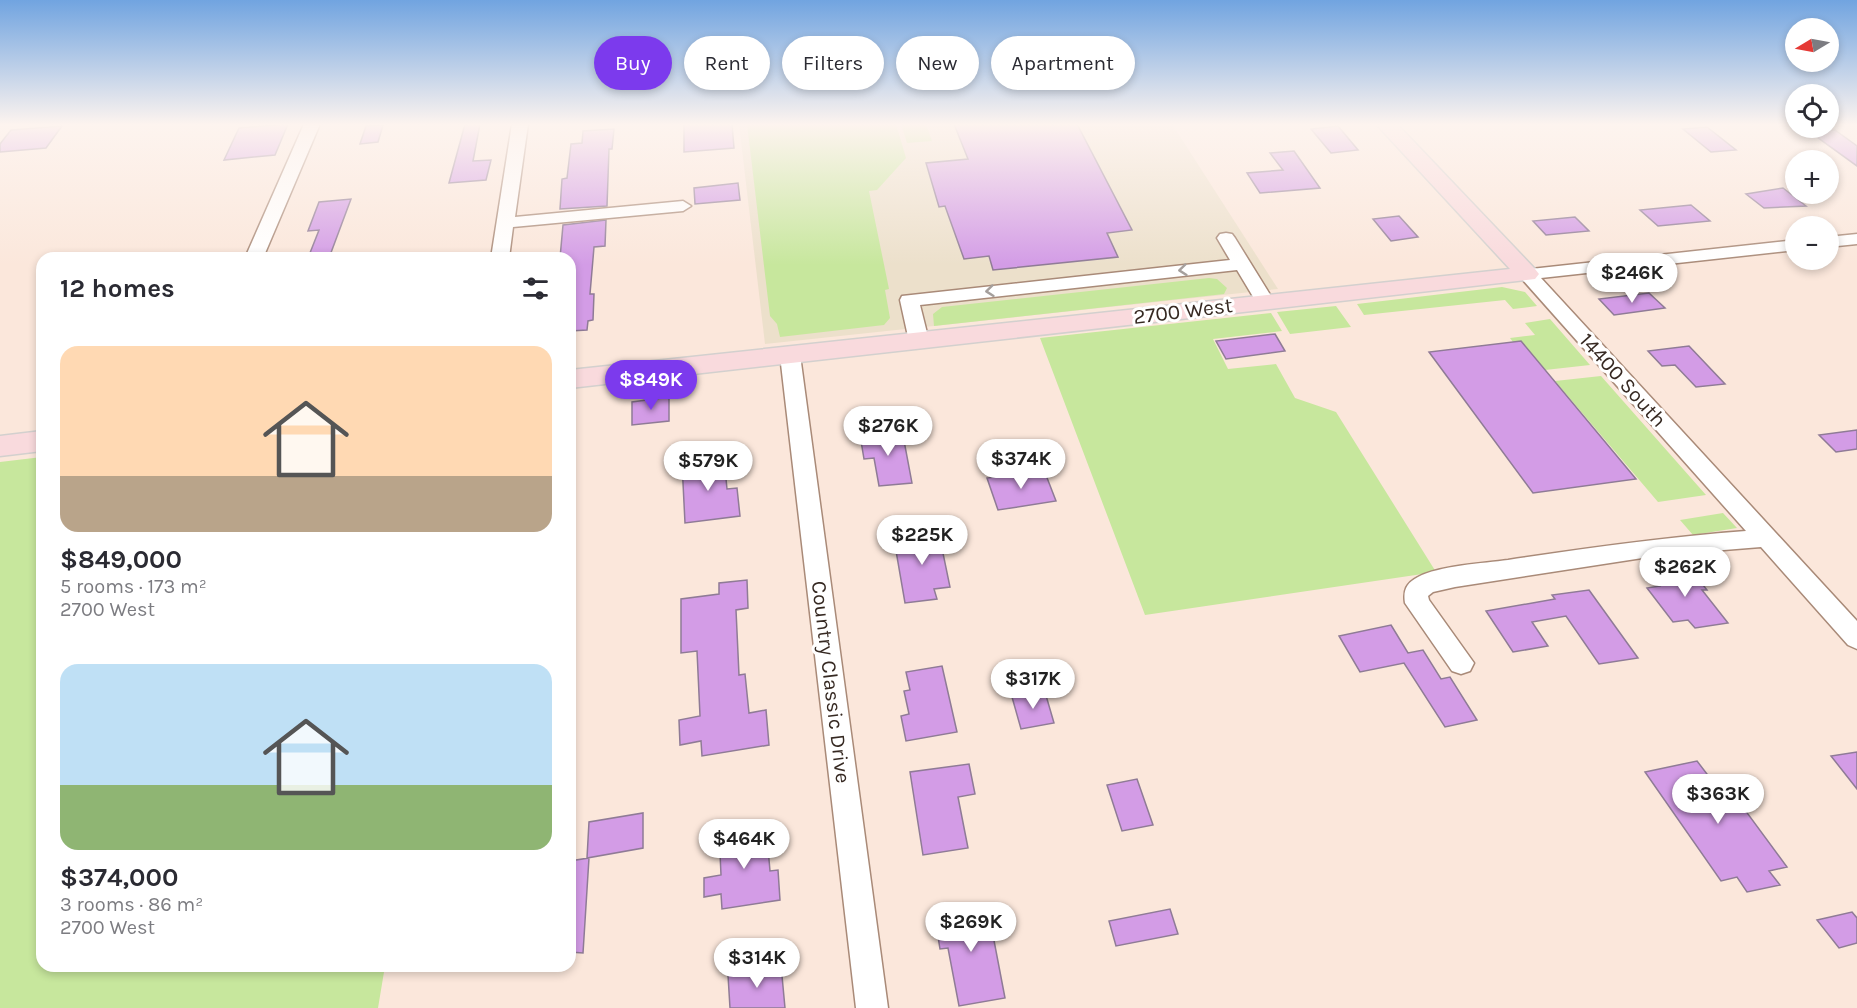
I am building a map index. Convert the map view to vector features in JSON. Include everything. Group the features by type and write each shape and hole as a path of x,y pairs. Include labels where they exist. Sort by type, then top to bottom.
{"main road":[{"name":"14400 South","path":"1430,171 1527,274"},
{"name":"2700 West","path":"576,378 1527,274"},
{"path":"0,446 36,442"}],"street":[{"path":"257,252 292,171"},
{"path":"501,252 513,171"},
{"path":"505,223 683,206"},
{"path":"1226,238 1266,301"},
{"path":"1839,241 1857,239"},
{"name":"2700 West","path":"1527,274 1785,246"},
{"path":"919,341 909,300 1242,264"},
{"name":"14400 South","path":"1527,274 1857,638"},
{"name":"Country Classic Drive","path":"790,355 872,1008"},
{"path":"1461,663 1418,603 1415,593 1426,584 1445,579 1639,549 1766,538"}],"shaded area":[{"path":"745,171 1202,171 1278,289 765,344"}],"green space":[{"path":"753,171 894,171 877,190 869,191 889,289 885,290 890,318 884,325 780,337 777,324 770,316"},
{"path":"1209,278 1217,279 1227,288 1224,294 934,326 933,314 942,307"},
{"path":"1502,287 1525,292 1537,306 1513,309 1505,300 1364,315 1357,304"},
{"path":"1336,306 1351,327 1290,334 1277,312"},
{"path":"1271,313 1282,331 1213,339 1228,369 1276,364 1295,398 1336,412 1436,572 1145,615 1040,338"},
{"path":"1550,319 1590,365 1545,370 1520,341 1513,342 1510,338 1535,335 1525,323"},
{"path":"1601,376 1706,495 1658,502 1555,381"},
{"path":"36,458 36,972 384,972 378,1008 0,1008 0,462"},
{"path":"1723,513 1737,528 1693,535 1680,520"}],"building":[{"path":"452,171 488,171 486,180 449,183"},
{"path":"568,171 608,171 607,206 560,209 562,179 567,178"},
{"path":"928,171 1101,171 1132,230 1107,233 1118,257 993,270 989,256 964,259 945,206 939,207"},
{"path":"1308,171 1320,188 1260,193 1247,173"},
{"path":"738,183 740,200 695,204 694,188"},
{"path":"1783,188 1785,204 1806,206 1764,208 1746,194"},
{"path":"351,199 331,252 310,252 319,230 308,231 319,202"},
{"path":"1691,205 1710,221 1658,226 1640,210"},
{"path":"1399,216 1418,237 1391,241 1373,219"},
{"path":"1575,217 1589,231 1546,235 1533,221"},
{"path":"606,220 605,246 594,247 590,294 594,294 593,320 588,321 587,330 576,331 576,252 561,252 563,225"},
{"path":"1649,293 1665,308 1614,315 1599,299"},
{"path":"1275,334 1285,351 1226,359 1216,341"},
{"path":"1521,341 1636,479 1533,493 1429,352"},
{"path":"1689,346 1725,384 1696,387 1675,365 1662,366 1648,351"},
{"path":"669,397 669,421 632,425 632,402"},
{"path":"902,430 912,483 879,486 874,458 864,459 860,435"},
{"path":"1857,430 1857,449 1836,452 1819,435"},
{"path":"724,458 727,489 737,488 740,516 685,523 682,463"},
{"path":"1044,470 1056,501 998,510 987,478"},
{"path":"938,529 950,587 934,589 937,599 905,603 896,551 904,550 902,534"},
{"path":"1689,567 1707,590 1702,590 1728,623 1695,628 1688,620 1673,622 1647,588 1660,586 1650,573"},
{"path":"747,580 748,608 736,610 739,675 745,674 749,713 766,710 769,745 702,756 701,741 680,745 679,720 700,716 697,651 681,653 681,599 719,594 719,583"},
{"path":"1589,590 1638,658 1599,664 1566,616 1532,622 1548,646 1513,652 1486,611 1555,599 1552,595"},
{"path":"1391,625 1408,653 1423,650 1441,679 1450,677 1477,720 1445,727 1404,663 1360,672 1339,636"},
{"path":"942,666 957,732 906,741 901,716 909,714 904,691 910,690 906,672"},
{"path":"1045,692 1054,723 1021,729 1012,697"},
{"path":"1857,752 1857,789 1831,756"},
{"path":"1697,761 1710,778 1720,776 1787,867 1769,871 1780,885 1747,892 1737,877 1721,881 1645,772"},
{"path":"969,764 975,794 958,797 968,848 923,855 910,772"},
{"path":"1137,779 1153,825 1122,831 1107,785"},
{"path":"643,813 643,848 587,858 589,822"},
{"path":"766,825 770,871 778,870 780,900 722,909 721,894 704,897 704,878 721,875 719,832"},
{"path":"589,858 583,953 576,952 576,860"},
{"path":"987,904 1005,998 959,1006 948,948 940,949 934,912"},
{"path":"1170,909 1178,934 1116,946 1109,921"},
{"path":"1852,912 1857,918 1857,943 1839,948 1817,920"},
{"path":"781,965 785,1008 730,1008 728,975"}]}
